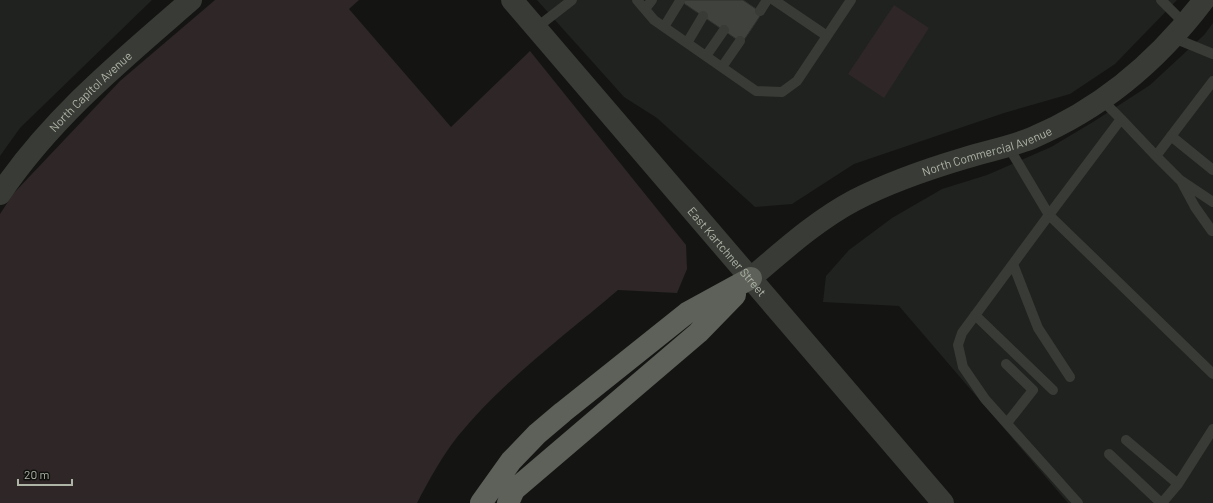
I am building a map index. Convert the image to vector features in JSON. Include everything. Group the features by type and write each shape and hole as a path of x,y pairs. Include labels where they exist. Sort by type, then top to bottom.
{"highway":[{"path":"480,503 510,461 537,434 563,412 687,313 751,278"},
{"path":"508,503 514,490 698,333 751,278"}],"street":[{"name":"North Capitol Avenue","path":"0,194 35,147 70,108 106,73 191,0"},
{"name":"East Kartchner Street","path":"512,0 943,503"},
{"name":"North Commercial Avenue","path":"751,278 819,222 855,200 923,172 1008,146 1038,135 1102,100 1149,63 1180,31 1204,0"}],"lane":[{"path":"536,28 572,0"},
{"path":"637,0 654,20 756,91 782,92 797,81 852,0"},
{"path":"646,9 652,0"},
{"path":"760,11 767,0"},
{"path":"774,0 827,36"},
{"path":"1161,0 1180,31 1213,54"},
{"path":"664,26 680,1"},
{"path":"687,43 703,16"},
{"path":"706,56 724,30"},
{"path":"722,67 740,41"},
{"path":"1156,156 1213,82"},
{"path":"1102,100 1180,180 1213,202"},
{"path":"1078,503 985,399 962,367 958,345 962,333 1121,119"},
{"path":"1171,136 1213,170"},
{"path":"1008,146 1049,215 1213,374"},
{"path":"1180,180 1195,207 1212,231"},
{"path":"1013,264 1038,328 1070,377"},
{"path":"976,315 1053,390"},
{"path":"1006,364 1033,390 1007,423"},
{"path":"1109,454 1162,503 1178,484 1213,429"},
{"path":"1126,440 1178,484"}],"shaded area":[{"path":"0,0 152,0 20,128 0,156"},
{"path":"215,0 359,0 349,9 451,127 530,51 686,245 687,269 677,293 618,290 535,359 476,416 458,436 447,452 417,503 0,503 0,214 13,194 120,81"},
{"path":"537,0 1177,0 1115,64 1070,94 1004,113 854,164 792,204 755,207 657,118 624,97"},
{"path":"894,5 929,28 884,98 848,74"},
{"path":"1213,23 1213,503 1068,503 899,306 823,302 826,276 849,250 892,218 942,189 987,175 1051,147 1150,85 1204,35"}],"building":[{"path":"679,0 743,0 762,13 742,43"}]}
